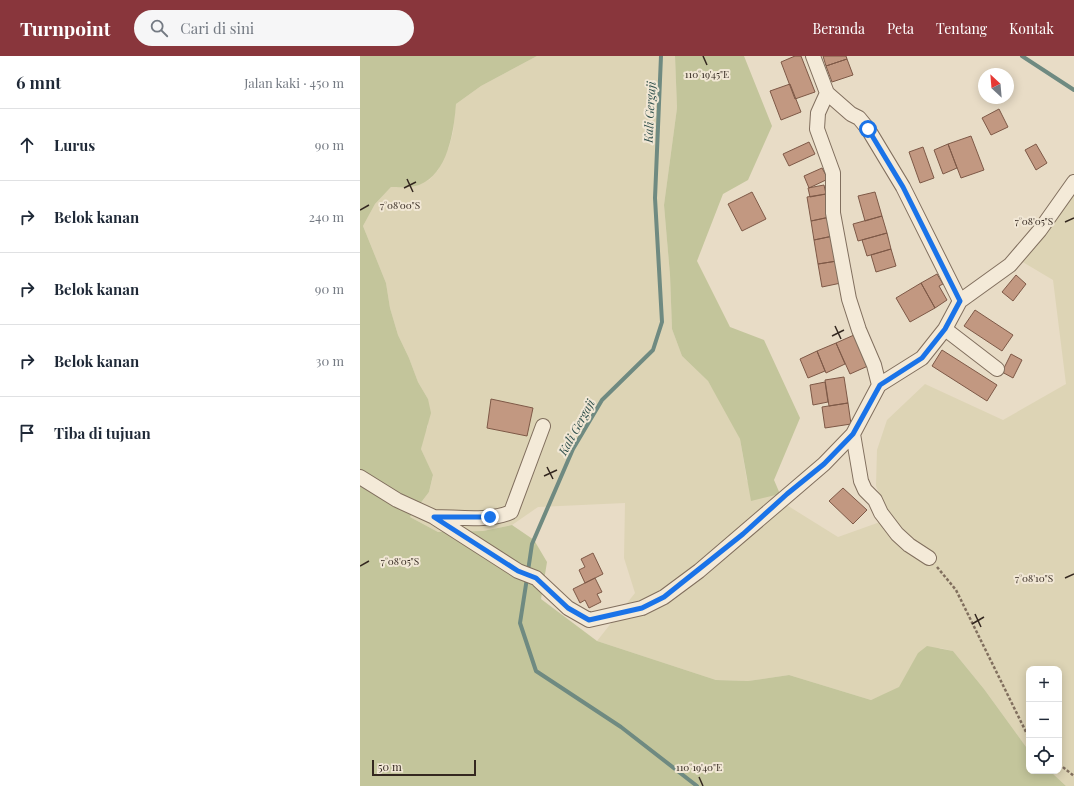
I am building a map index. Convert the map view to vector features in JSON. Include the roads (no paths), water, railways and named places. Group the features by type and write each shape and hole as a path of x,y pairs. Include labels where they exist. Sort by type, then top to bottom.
{"street":[{"path":"813,56 827,93 851,114 859,118 868,129 903,187 960,301"},
{"path":"827,93 818,113 817,129 833,173 833,213 849,298 857,324 874,364 880,385"},
{"path":"360,477 398,500 434,517 518,571 536,578 568,608 589,620 642,608 664,597 704,566 824,464 853,434 880,385 922,358 945,329 960,301 1010,265 1040,230 1074,182"},
{"path":"945,329 997,369"},
{"path":"434,517 490,517 502,516 511,512 543,426"},
{"path":"853,434 861,481 865,490 875,500 881,513 897,534 909,545 929,558"}],"waterway":[{"name":"Kali Gergaji","path":"528,571 532,544 573,449 602,400 653,350 662,322 655,198 661,56"},
{"path":"1022,56 1074,90"},
{"name":"Kali Gergaji","path":"527,578 520,623 536,671 621,727 697,786"}]}
